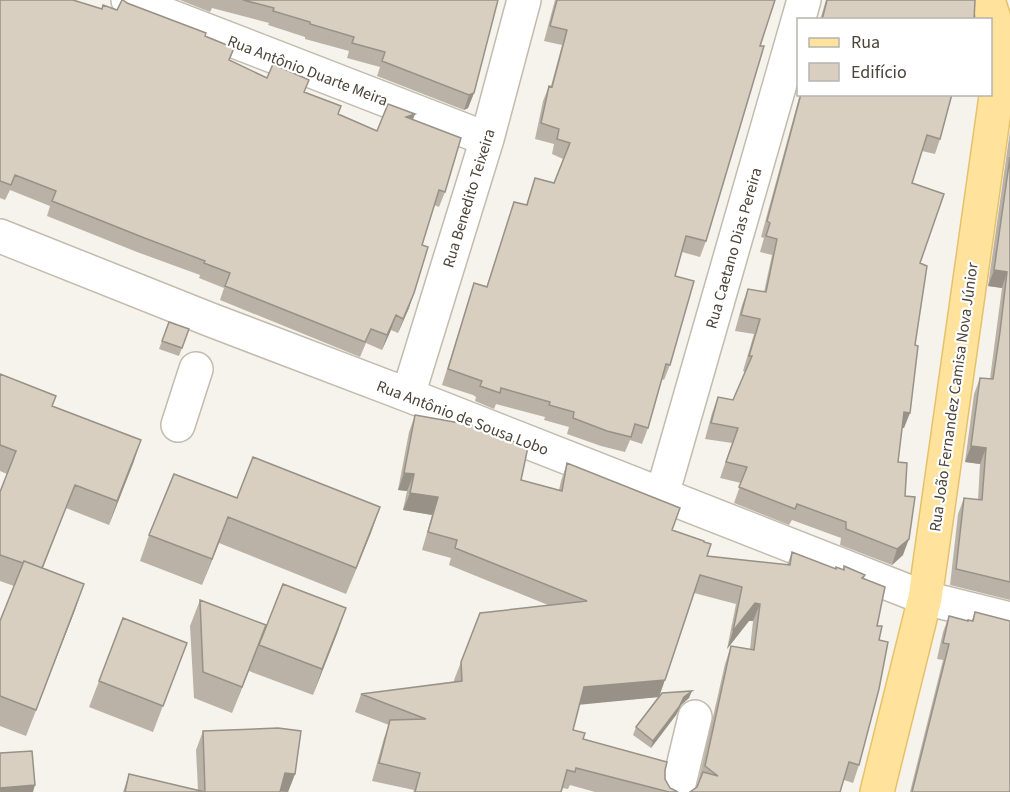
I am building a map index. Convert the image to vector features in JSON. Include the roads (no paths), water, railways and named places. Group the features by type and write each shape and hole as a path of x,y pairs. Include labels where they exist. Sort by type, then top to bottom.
{"main road":[{"name":"Rua João Fernandez Camisa Nova Júnior","path":"877,792 925,598 1006,48 987,0"}],"street":[{"name":"Rua Antônio Duarte Meira","path":"128,0 487,139"},
{"name":"Rua Benedito Teixeira","path":"408,395 487,139 524,0"},
{"name":"Rua Caetano Dias Pereira","path":"799,18 804,0"},
{"name":"Rua Caetano Dias Pereira","path":"662,495 797,24"},
{"name":"Rua Antônio de Sousa Lobo","path":"0,236 925,598 1010,619"},
{"path":"178,425 196,369"},
{"path":"678,792 695,717"}]}
